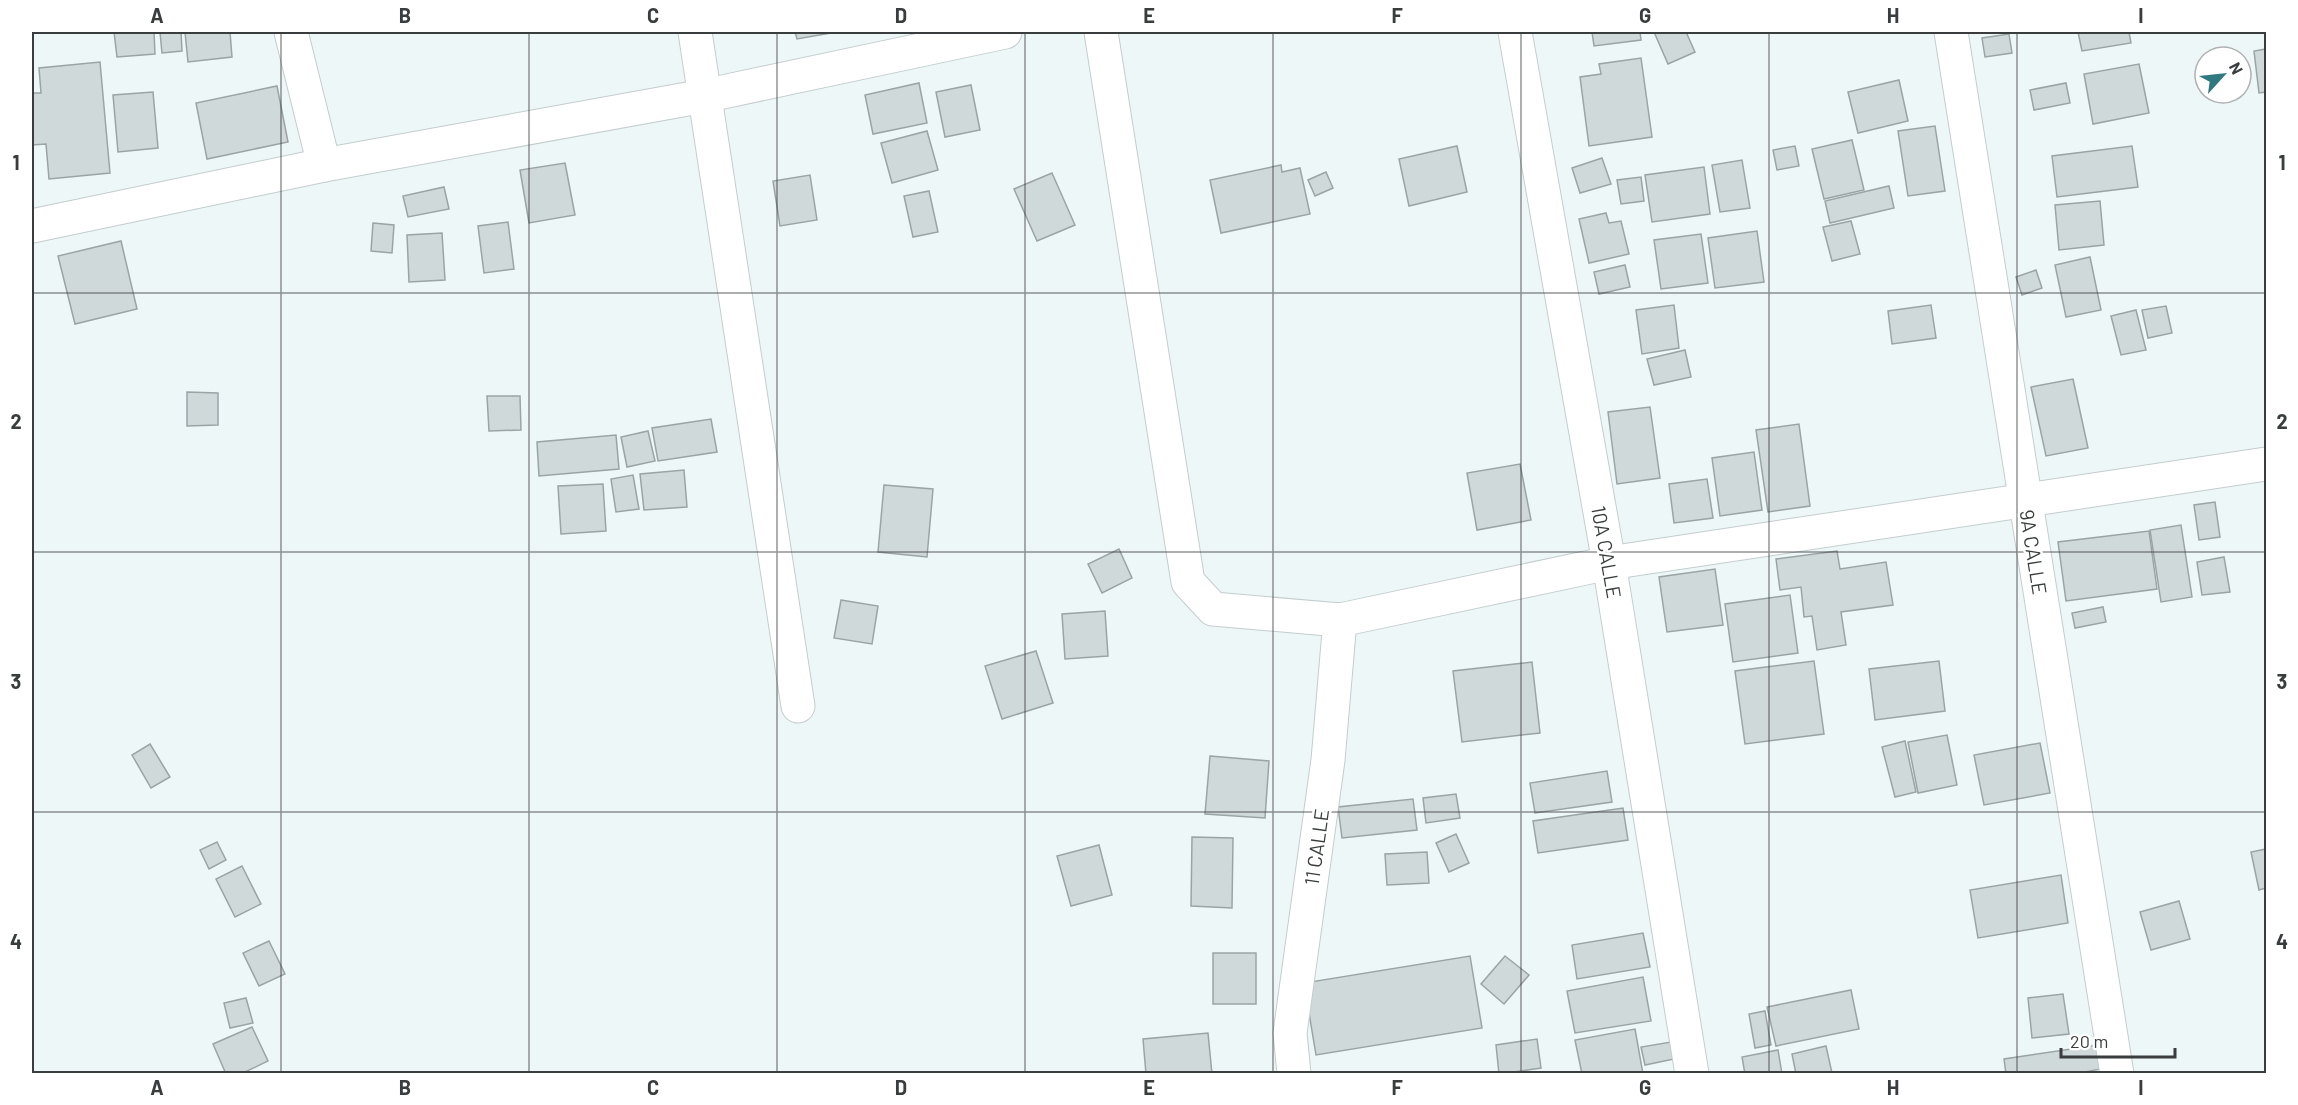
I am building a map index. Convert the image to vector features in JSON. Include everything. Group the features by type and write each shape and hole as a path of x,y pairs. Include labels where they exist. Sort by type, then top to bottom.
{"street":[{"path":"291,32 324,165"},
{"path":"694,32 798,705"},
{"path":"32,226 324,165 704,96 1005,32"},
{"path":"1101,32 1188,582 1213,609 1340,620 1609,562 2026,502 2266,464"},
{"name":"10A CALLE","path":"1515,32 1609,562 1692,1074"},
{"name":"9A CALLE","path":"1951,32 2117,1074"},
{"name":"11 CALLE","path":"1294,1074 1290,1033 1328,760 1340,620"}],"building":[{"path":"114,32 154,32 155,54 117,57"},
{"path":"160,32 181,32 182,51 162,53"},
{"path":"185,32 230,32 232,57 188,62"},
{"path":"795,32 830,32 831,33 797,39"},
{"path":"1592,32 1640,32 1641,40 1594,46"},
{"path":"1654,32 1686,32 1695,52 1668,64"},
{"path":"2078,32 2129,32 2131,43 2082,51"},
{"path":"2009,34 2012,53 1985,57 1982,38"},
{"path":"2266,49 2266,92 2259,93 2254,51"},
{"path":"1641,58 1652,137 1589,146 1580,77 1601,74 1599,64"},
{"path":"100,62 110,173 49,179 46,144 32,145 32,93 41,93 39,68"},
{"path":"2139,64 2149,113 2093,124 2084,74"},
{"path":"1899,80 1908,121 1858,133 1848,92"},
{"path":"919,83 927,123 873,134 865,95"},
{"path":"2066,83 2070,103 2034,110 2030,90"},
{"path":"971,85 980,130 945,137 936,92"},
{"path":"277,86 288,142 207,159 196,103"},
{"path":"153,92 158,148 118,152 113,95"},
{"path":"1935,126 1945,191 1908,196 1898,131"},
{"path":"927,131 938,170 892,183 881,143"},
{"path":"1852,140 1864,190 1824,199 1812,149"},
{"path":"1457,146 1467,192 1409,206 1399,159"},
{"path":"1795,146 1799,166 1777,170 1773,150"},
{"path":"2132,146 2138,187 2057,197 2052,156"},
{"path":"1602,158 1611,184 1580,193 1572,168"},
{"path":"1742,160 1750,208 1720,212 1712,165"},
{"path":"565,163 575,215 529,223 520,170"},
{"path":"1281,165 1282,172 1300,168 1310,214 1221,233 1210,180"},
{"path":"1704,167 1710,214 1652,222 1645,175"},
{"path":"1326,172 1333,188 1315,196 1308,180"},
{"path":"1052,173 1075,225 1037,241 1014,189"},
{"path":"810,175 817,220 780,226 773,181"},
{"path":"1641,177 1644,201 1621,204 1617,180"},
{"path":"1889,186 1894,208 1830,223 1825,201"},
{"path":"444,187 449,209 408,217 403,196"},
{"path":"929,191 938,232 913,237 904,196"},
{"path":"2100,201 2104,245 2059,250 2055,205"},
{"path":"1606,213 1609,223 1621,221 1629,254 1589,263 1579,219"},
{"path":"1851,221 1860,254 1832,261 1823,227"},
{"path":"508,222 514,269 484,273 478,226"},
{"path":"373,223 394,225 392,253 371,251"},
{"path":"1757,231 1764,282 1715,288 1708,238"},
{"path":"442,233 445,280 409,282 407,235"},
{"path":"1701,234 1708,283 1661,289 1654,240"},
{"path":"121,241 137,309 75,324 58,256"},
{"path":"2090,257 2101,310 2066,317 2055,265"},
{"path":"1625,265 1630,287 1599,294 1594,272"},
{"path":"2036,270 2042,288 2022,295 2016,277"},
{"path":"1674,305 1679,348 1642,354 1636,310"},
{"path":"1931,305 1936,338 1892,344 1888,311"},
{"path":"2166,306 2172,333 2148,338 2142,310"},
{"path":"2136,310 2146,350 2121,355 2111,316"},
{"path":"1685,350 1691,377 1654,385 1647,359"},
{"path":"2073,379 2088,448 2046,456 2031,387"},
{"path":"187,392 218,393 218,425 187,426"},
{"path":"487,396 520,396 521,430 489,431"},
{"path":"1650,407 1660,478 1617,484 1608,412"},
{"path":"711,419 717,452 658,461 652,428"},
{"path":"1799,424 1810,506 1768,512 1756,430"},
{"path":"648,431 655,461 627,467 621,437"},
{"path":"616,435 619,469 539,476 537,442"},
{"path":"1754,452 1762,510 1720,516 1712,458"},
{"path":"1520,464 1531,520 1477,530 1467,473"},
{"path":"684,470 687,507 644,510 640,474"},
{"path":"633,475 639,509 616,512 611,479"},
{"path":"1707,479 1713,518 1674,523 1669,484"},
{"path":"603,484 606,531 561,534 558,486"},
{"path":"884,485 933,489 927,557 878,552"},
{"path":"2215,502 2220,537 2199,540 2194,505"},
{"path":"2181,525 2192,597 2161,602 2150,530"},
{"path":"2149,531 2157,589 2066,601 2058,542"},
{"path":"1119,549 1132,578 1102,593 1088,564"},
{"path":"1837,551 1840,569 1886,562 1893,605 1841,612 1846,645 1817,650 1812,616 1804,617 1801,587 1780,590 1776,559"},
{"path":"2224,557 2230,592 2202,595 2197,562"},
{"path":"1715,569 1723,625 1667,632 1659,577"},
{"path":"1790,595 1798,653 1733,662 1725,604"},
{"path":"841,600 878,606 872,644 834,638"},
{"path":"2103,607 2106,622 2075,628 2072,613"},
{"path":"1105,611 1108,656 1065,659 1062,614"},
{"path":"1036,651 1053,703 1002,719 985,666"},
{"path":"1814,661 1824,734 1745,744 1735,671"},
{"path":"1939,661 1945,711 1875,720 1869,669"},
{"path":"1532,662 1540,733 1462,742 1453,671"},
{"path":"1947,735 1957,785 1918,793 1908,742"},
{"path":"1905,741 1916,792 1895,797 1882,747"},
{"path":"2040,743 2050,793 1984,805 1974,755"},
{"path":"150,744 170,777 151,788 132,755"},
{"path":"1210,756 1269,761 1265,818 1205,814"},
{"path":"1607,771 1612,802 1535,813 1530,783"},
{"path":"1456,794 1460,818 1426,823 1423,798"},
{"path":"1413,799 1417,830 1342,838 1338,807"},
{"path":"1623,808 1628,840 1538,853 1533,821"},
{"path":"1456,834 1469,863 1449,872 1436,843"},
{"path":"1192,837 1233,838 1232,908 1191,906"},
{"path":"217,842 226,860 209,869 200,850"},
{"path":"1099,845 1112,895 1071,906 1057,856"},
{"path":"2266,849 2266,888 2259,890 2251,852"},
{"path":"1427,852 1429,883 1387,885 1385,854"},
{"path":"242,866 261,904 235,917 216,879"},
{"path":"2061,875 2068,923 1978,938 1970,890"},
{"path":"2179,901 2190,939 2151,950 2140,912"},
{"path":"1643,933 1650,967 1577,979 1572,945"},
{"path":"269,941 285,974 259,986 243,953"},
{"path":"1213,953 1256,953 1256,1004 1213,1004"},
{"path":"1470,956 1482,1028 1316,1055 1304,983"},
{"path":"1505,956 1529,975 1504,1004 1481,984"},
{"path":"1643,977 1651,1021 1575,1033 1567,991"},
{"path":"1851,990 1859,1029 1776,1046 1767,1007"},
{"path":"2063,994 2069,1034 2032,1038 2028,998"},
{"path":"246,998 253,1023 230,1028 224,1003"},
{"path":"1765,1011 1771,1045 1755,1048 1749,1014"},
{"path":"252,1027 268,1061 241,1074 226,1074 213,1044"},
{"path":"1635,1029 1643,1074 1582,1074 1575,1040"},
{"path":"1208,1033 1212,1074 1146,1074 1143,1039"},
{"path":"1537,1039 1541,1068 1499,1074 1496,1045"},
{"path":"1671,1042 1674,1059 1645,1065 1641,1047"},
{"path":"2098,1045 2101,1069 2074,1074 2006,1074 2004,1059"},
{"path":"1826,1046 1832,1073 1796,1074 1792,1054"},
{"path":"1778,1050 1782,1074 1745,1074 1742,1057"}]}
